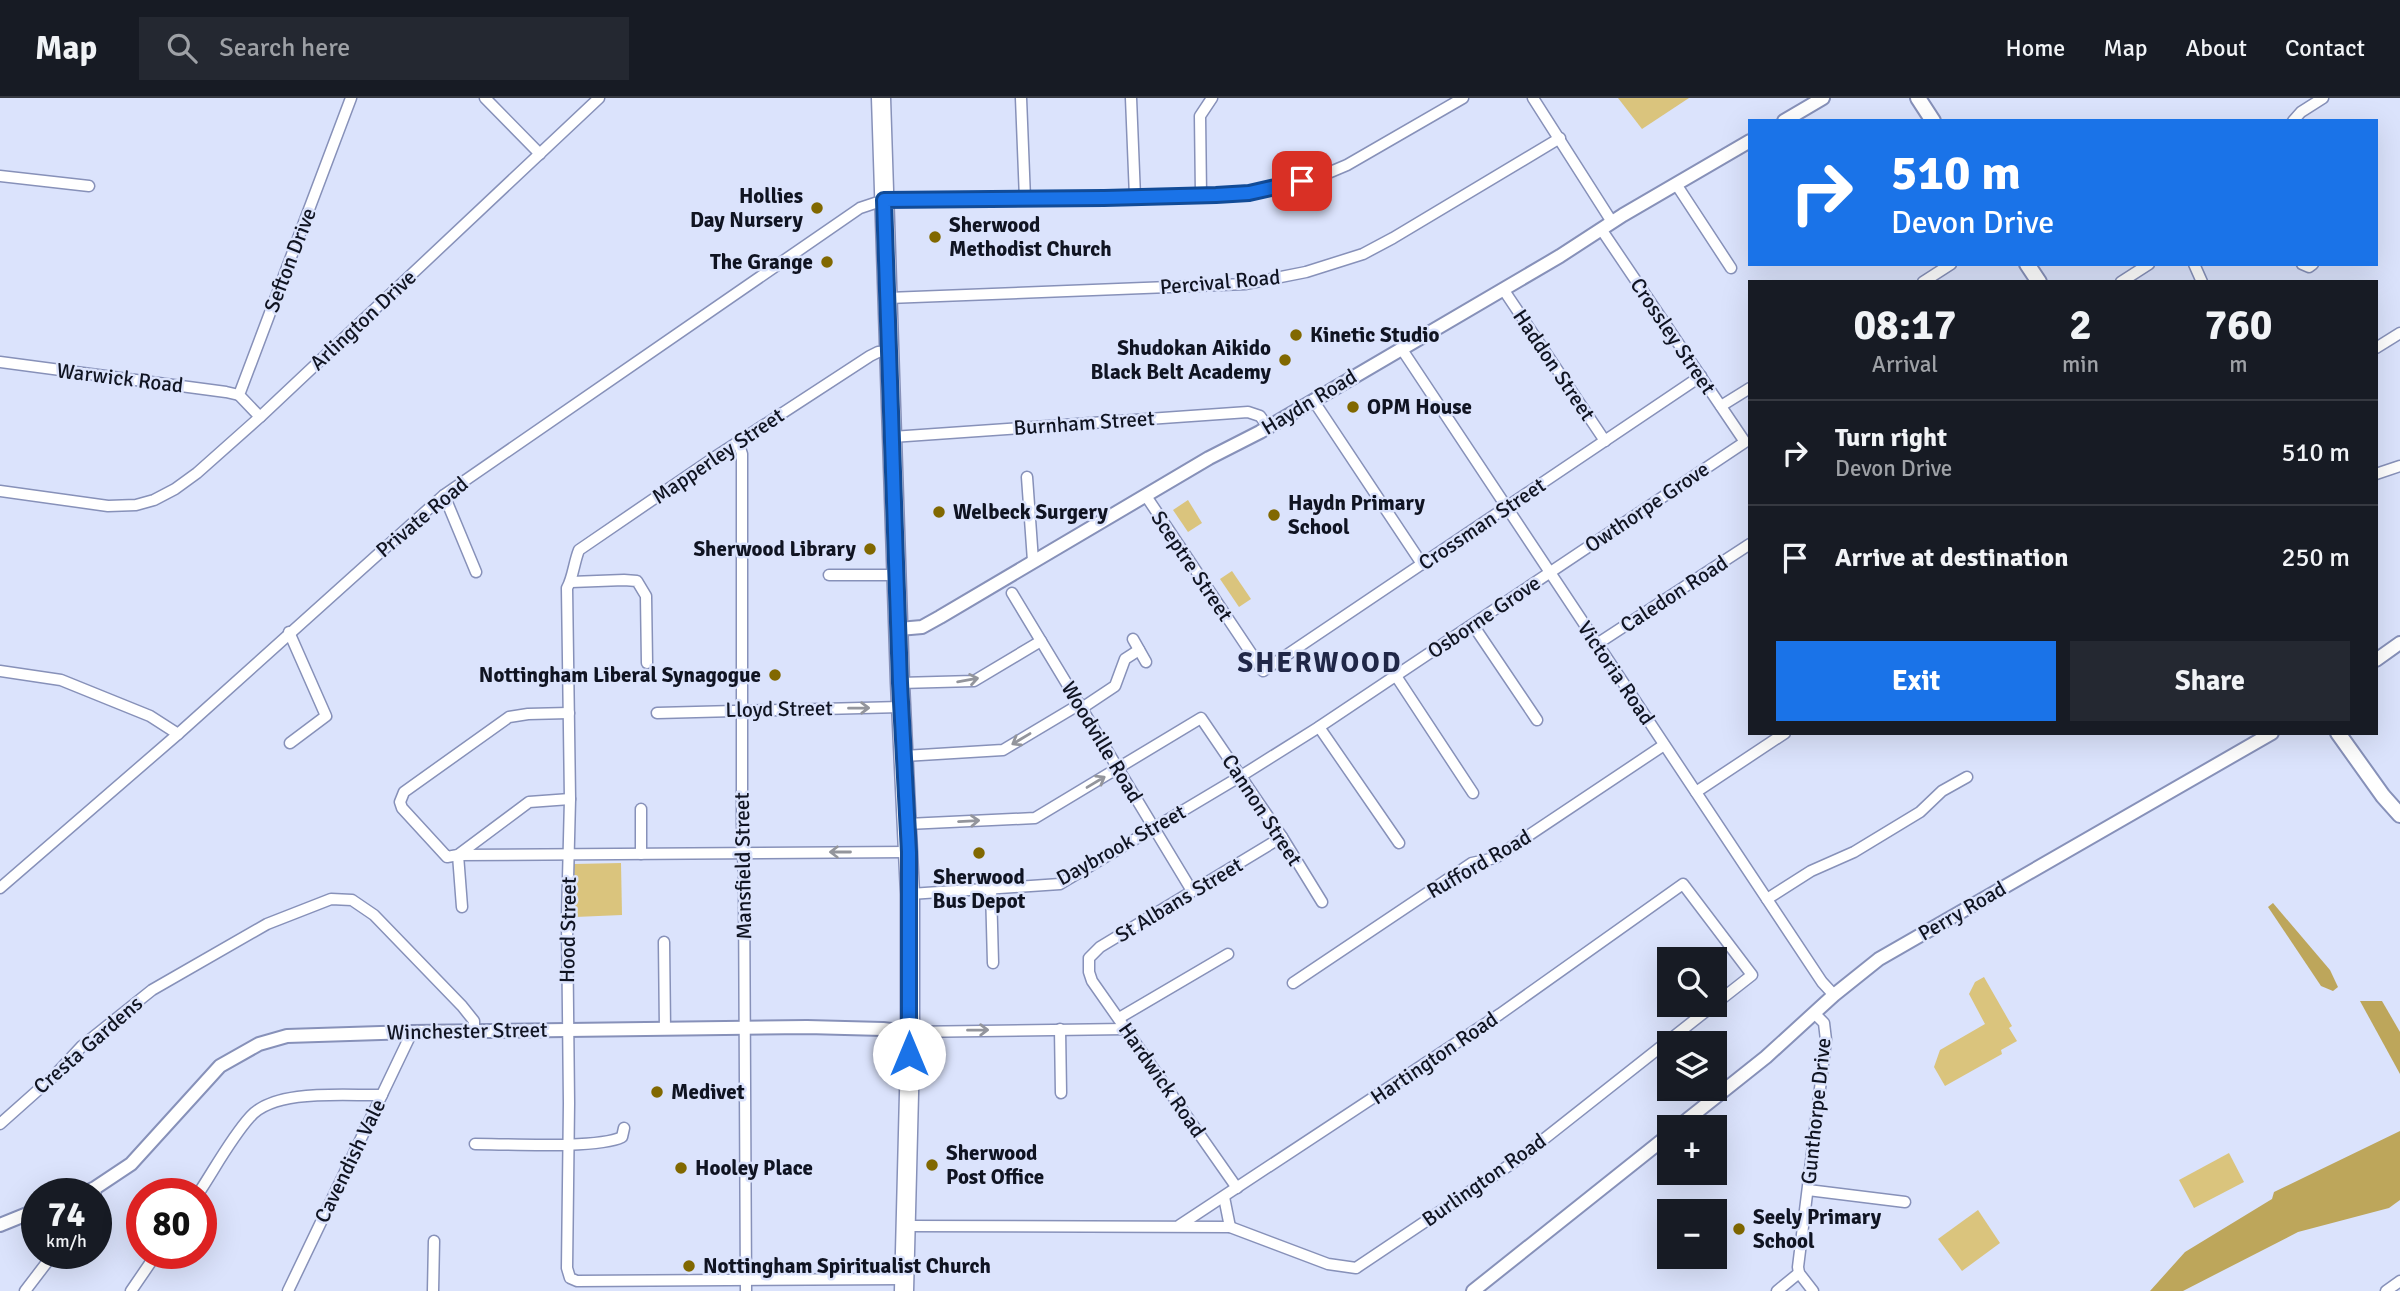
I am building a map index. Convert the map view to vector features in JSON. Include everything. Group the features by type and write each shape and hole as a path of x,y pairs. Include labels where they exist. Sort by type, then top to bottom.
{"highway":[{"path":"881,98 900,683 910,894 904,1285"}],"main road":[{"path":"1918,98 1932,119"},
{"path":"2339,735 2383,796 2400,814"}],"street":[{"name":"Sefton Drive","path":"239,395 351,98"},
{"path":"485,98 540,154"},
{"name":"Arlington Drive","path":"0,491 108,506 136,505 154,500 175,489 197,473 260,416 599,98"},
{"path":"1021,98 1025,199"},
{"path":"1131,98 1135,197"},
{"path":"1201,195 1200,116 1212,98"},
{"path":"884,200 1135,197 1258,191 1328,174 1463,98"},
{"name":"Crossley Street","path":"1533,98 1560,138 1607,226 1700,376 1745,442"},
{"path":"1787,119 1823,98"},
{"path":"2295,119 2323,98"},
{"name":"Percival Road","path":"888,298 1246,284 1306,272 1373,248 1560,138"},
{"name":"Haydn Road","path":"899,629 922,627 1206,459 1314,401 1748,142"},
{"path":"0,176 89,186"},
{"path":"1676,184 1731,268"},
{"name":"Private Road","path":"0,888 178,734 444,495 838,222 860,208 884,200"},
{"path":"1926,280 1948,266"},
{"path":"2124,280 2146,266"},
{"name":"Haddon Street","path":"1503,289 1605,441"},
{"path":"2378,347 2400,332"},
{"name":"Victoria Road","path":"1401,348 1822,982 1834,995"},
{"name":"Mapperley Street","path":"571,582 572,567 579,550 870,356 890,351"},
{"name":"Warwick Road","path":"0,362 226,391 239,395"},
{"name":"Crossman Street","path":"1263,671 1700,376"},
{"path":"1721,406 1748,389"},
{"path":"239,395 260,416"},
{"path":"1314,401 1422,564"},
{"name":"Burnham Street","path":"892,437 1248,412 1260,416 1268,427"},
{"name":"Mansfield Street","path":"738,442 742,454 741,710 746,1286"},
{"name":"Owthorpe Grove","path":"1550,573 1745,442"},
{"path":"2378,473 2400,466"},
{"path":"1027,477 1033,561"},
{"path":"444,495 476,572"},
{"name":"Sceptre Street","path":"1146,496 1263,671"},
{"name":"Caledon Road","path":"1597,644 1748,545"},
{"name":"Osborne Grove","path":"1241,776 1550,573"},
{"path":"829,575 897,575"},
{"path":"571,582 637,582 646,596 647,663"},
{"name":"Hood Street","path":"571,582 567,588 570,799 567,919 567,1268 570,1278 577,1280 746,1286"},
{"name":"Woodville Road","path":"1012,593 1192,891"},
{"path":"1473,625 1537,720"},
{"path":"289,632 326,716 290,743"},
{"path":"1133,639 1146,662"},
{"path":"900,683 974,681 1041,641"},
{"path":"2378,659 2400,643"},
{"path":"904,757 1003,750 1115,686 1125,659 1139,650"},
{"path":"0,671 61,680 150,716 178,734"},
{"path":"1396,676 1472,793"},
{"name":"Lloyd Street","path":"657,713 901,707"},
{"path":"569,713 509,717 402,794 402,808 447,856 909,852"},
{"name":"Cannon Street","path":"1118,768 1201,718 1282,837 1322,902"},
{"path":"1319,727 1399,843"},
{"path":"1696,792 1782,735"},
{"name":"Perry Road","path":"1693,1115 1766,1057 1834,995 1879,959 2269,735"},
{"name":"Rufford Road","path":"1293,983 1472,863 1495,858 1664,745"},
{"path":"907,824 1035,818 1118,768"},
{"name":"Daybrook Street","path":"910,894 1060,884 1241,776"},
{"path":"1767,899 1811,872 1854,852 1884,827 1920,812 1942,791 1967,776"},
{"path":"458,855 529,802 570,799"},
{"path":"641,809 641,854"},
{"name":"St Albans Street","path":"1089,972 1089,958 1093,953 1282,837"},
{"path":"458,855 462,907"},
{"name":"Hartington Road","path":"1180,1226 1500,1014 1683,884 1752,975"},
{"path":"991,888 993,963"},
{"name":"Cresta Gardens","path":"0,1124 55,1075 82,1046 152,990 267,924 331,900 352,900 374,915 462,1006 474,1021 474,1031"},
{"path":"664,942 664,1029"},
{"path":"1119,1018 1228,954"},
{"name":"Hardwick Road","path":"1089,972 1092,981 1237,1188"},
{"name":"Burlington Road","path":"1727,995 1752,975"},
{"name":"Gunthorpe Drive","path":"1799,1273 1826,1040 1824,1023 1814,1013"},
{"name":"Burlington Road","path":"906,1226 1230,1227 1328,1264 1356,1268 1520,1158 1699,1017"},
{"name":"Winchester Street","path":"112,1180 131,1164 209,1076 245,1050 273,1039 302,1034 744,1028 883,1028 909,1032"},
{"path":"1060,1029 1061,1093"},
{"path":"909,1032 1126,1029"},
{"name":"Cavendish Vale","path":"288,1291 412,1032"},
{"path":"209,1178 251,1115 276,1100 382,1095"},
{"path":"475,1144 615,1140 622,1137 624,1128"},
{"path":"1473,1291 1657,1144"},
{"path":"1808,1190 1905,1202"},
{"path":"1224,1197 1230,1227"},
{"path":"0,1225 21,1216"},
{"path":"433,1291 434,1241"},
{"path":"24,1291 41,1269"},
{"path":"131,1291 146,1269"},
{"path":"1777,1291 1799,1273 1813,1291"},
{"path":"2386,1291 2400,1281"},
{"path":"746,1286 904,1285"}],"shaded area":[{"path":"1618,98 1689,98 1642,129"},
{"path":"1188,500 1202,523 1188,532 1173,510"},
{"path":"1232,571 1251,599 1239,607 1220,579"},
{"path":"621,863 622,915 575,917 574,864"},
{"path":"2273,903 2330,970 2338,987 2333,991 2321,986 2268,907"},
{"path":"1984,977 2012,1026 2009,1028 2017,1041 2001,1050 2002,1054 1945,1086 1934,1067 1940,1050 1985,1024 1969,994 1975,982"},
{"path":"2360,1001 2382,1001 2400,1032 2400,1074"},
{"path":"2400,1131 2400,1200 2389,1208 2298,1232 2183,1291 2150,1291 2185,1252 2272,1199 2274,1192"},
{"path":"2229,1153 2244,1182 2194,1208 2179,1180"},
{"path":"1978,1210 2000,1243 1962,1271 1938,1239"}],"place":[{"name":"Hollies Day Nursery","path":"817,208"},
{"name":"Sherwood Methodist Church","path":"935,237"},
{"name":"The Grange","path":"827,262"},
{"name":"Kinetic Studio","path":"1296,335"},
{"name":"Shudokan Aikido Black Belt Academy","path":"1285,360"},
{"name":"OPM House","path":"1353,407"},
{"name":"Welbeck Surgery","path":"939,512"},
{"name":"Haydn Primary School","path":"1274,515"},
{"name":"Sherwood Library","path":"870,549"},
{"name":"Nottingham Liberal Synagogue","path":"775,675"},
{"name":"Sherwood Bus Depot","path":"979,853"},
{"name":"Medivet","path":"657,1092"},
{"name":"Sherwood Post Office","path":"932,1165"},
{"name":"Hooley Place","path":"681,1168"},
{"name":"Seely Primary School","path":"1739,1229"},
{"name":"Nottingham Spiritualist Church","path":"689,1266"}],"district":[{"name":"SHERWOOD","path":"1320,663"}],"route":[{"path":"909,1054 909,852 900,683 884,200 1216,195 1249,193 1302,181"}]}
